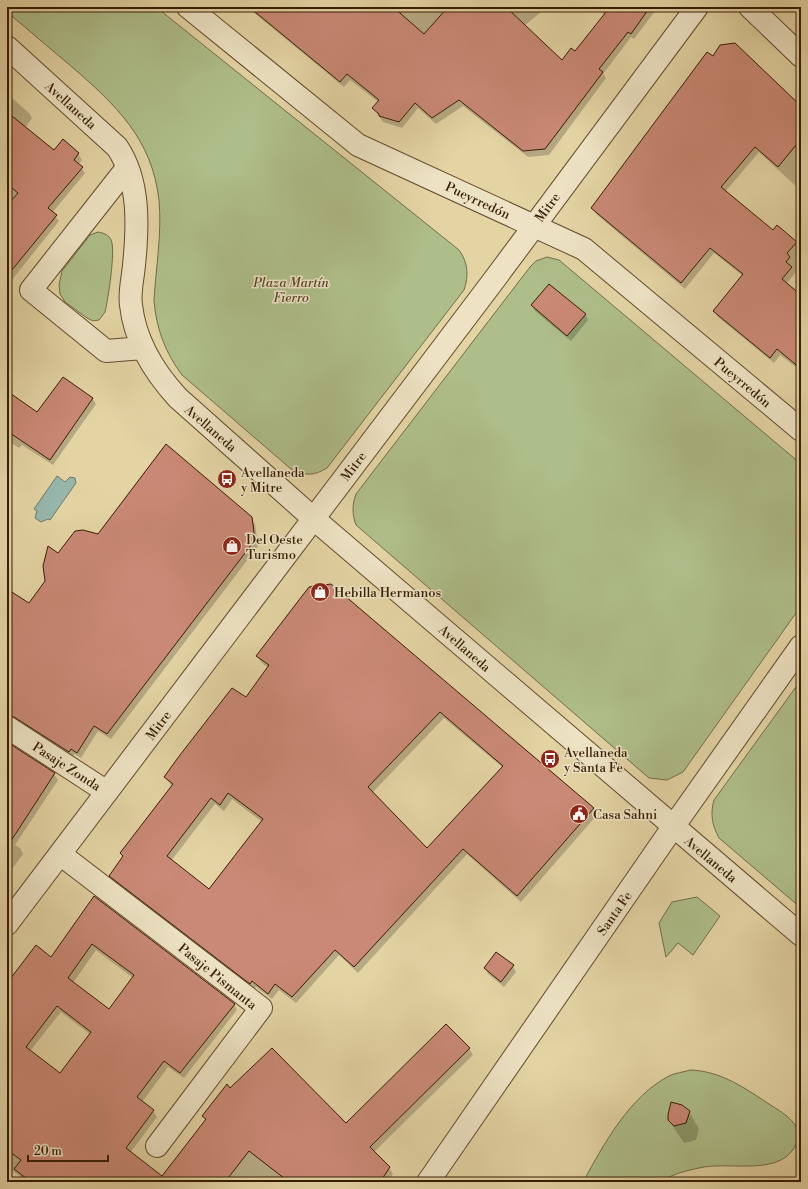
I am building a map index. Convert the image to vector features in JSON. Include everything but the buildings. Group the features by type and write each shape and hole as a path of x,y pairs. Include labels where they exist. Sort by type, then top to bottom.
{"street":[{"name":"Pueyrredón","path":"188,7 358,145 584,249 801,430"},
{"name":"Mitre","path":"7,924 314,519 697,7"},
{"path":"750,7 801,56"},
{"name":"Avellaneda","path":"7,47 117,147 128,168 134,195 137,236 130,303 137,333 143,348 158,375 178,398 314,519 801,935"},
{"path":"128,168 31,290 106,351 143,348"},
{"name":"Santa Fe","path":"428,1182 673,827 801,646"},
{"name":"Pasaje Zonda","path":"7,727 107,792"},
{"name":"Pasaje Pismanta","path":"60,854 261,1008 156,1146"}],"green space":[{"name":"Plaza Martín Fierro","path":"7,7 156,7 459,250 467,269 467,280 464,290 327,468 313,474 300,473 291,469 182,375 166,349 159,330 155,310 154,300 160,212 155,178 149,159 140,141 129,125 103,95 7,12"},
{"path":"98,232 106,234 109,237 111,240 113,253 110,286 105,312 99,320 93,321 65,302 60,294 59,285 62,271 90,235"},
{"path":"547,257 559,260 801,464 801,606 683,772 667,780 649,778 356,525 354,517 353,506 356,494 530,267 536,261"},
{"path":"801,680 801,908 719,838 713,824 712,815 714,800"},
{"path":"697,897 720,916 693,955 678,943 666,957 659,923 672,902"},
{"path":"690,1070 702,1071 723,1077 753,1093 787,1116 795,1125 798,1136 797,1142 790,1153 781,1160 770,1164 756,1166 704,1167 678,1174 658,1182 583,1182 609,1137 642,1096 669,1076"}],"water":[{"path":"57,476 65,482 70,477 75,478 76,483 50,520 48,519 41,522 35,518 37,511 34,509"}],"place":[{"name":"Avellaneda y Mitre","path":"227,479"},
{"name":"Del Oeste Turismo","path":"232,546"},
{"name":"Hebilla Hermanos","path":"320,592"},
{"name":"Avellaneda y Santa Fe","path":"550,759"},
{"name":"Casa Sahni","path":"579,814"}]}
